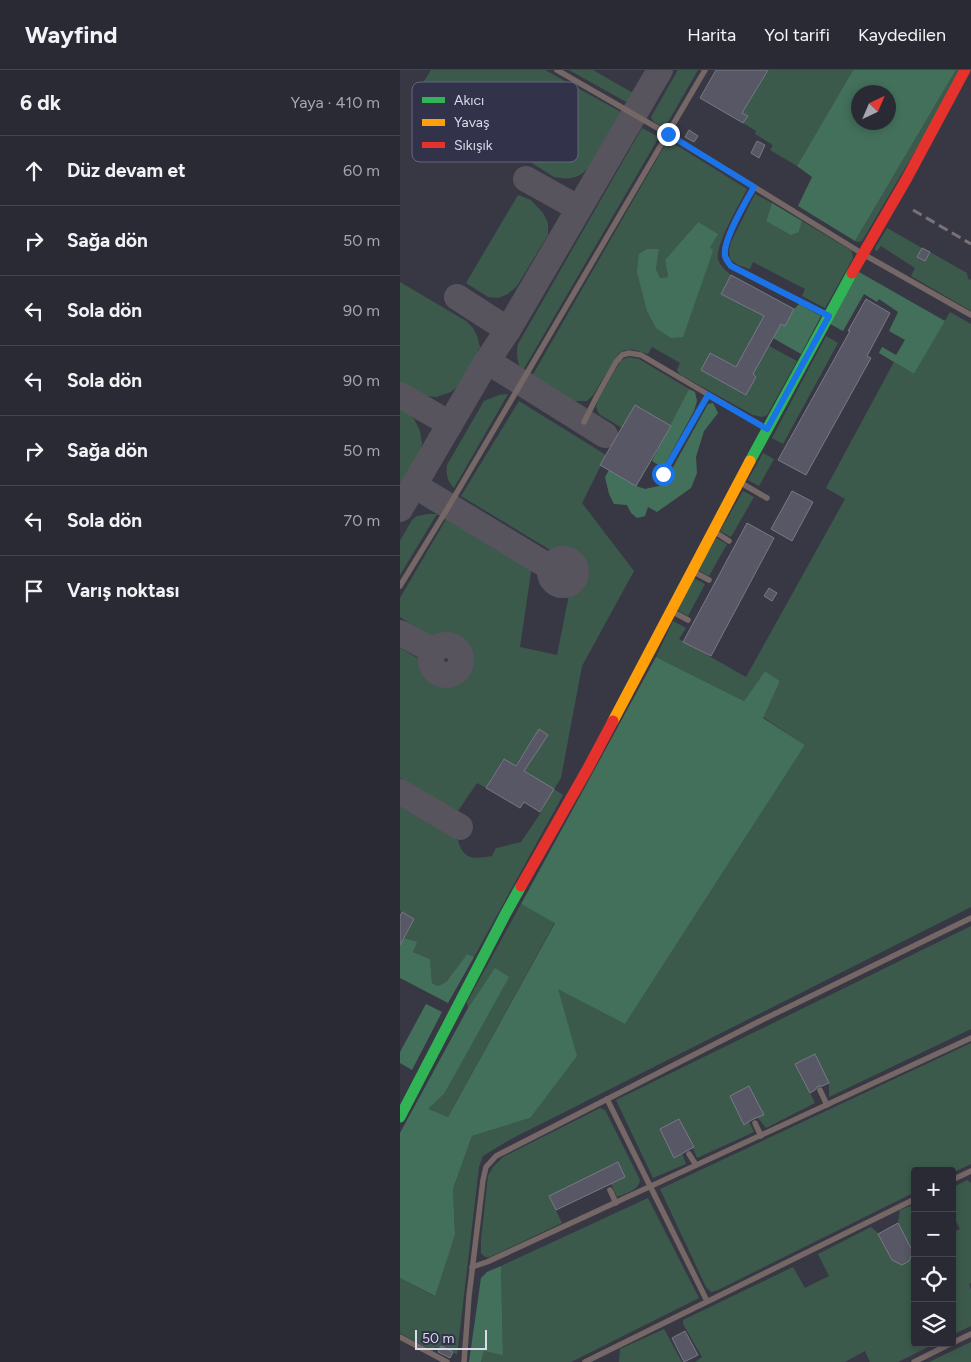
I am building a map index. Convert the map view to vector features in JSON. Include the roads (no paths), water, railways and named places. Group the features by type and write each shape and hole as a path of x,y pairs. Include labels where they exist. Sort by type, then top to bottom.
{"street":[{"path":"400,1118 506,913 588,768 767,429 907,178 964,70"}],"lane":[{"path":"557,70 578,82"},
{"path":"400,586 705,70"},
{"path":"578,82 668,134 863,254 971,316"},
{"path":"754,187 728,238 724,248 725,258 731,266 829,316"},
{"path":"584,422 616,362 622,355 629,353 641,355 767,429"},
{"path":"663,474 708,395"},
{"path":"739,482 767,498"},
{"path":"713,531 730,541"},
{"path":"692,571 708,580"},
{"path":"671,611 688,620"},
{"path":"464,1362 472,1266 486,1167 496,1156 758,1022 971,918"},
{"path":"472,1266 488,1262 971,1038"},
{"path":"820,1090 827,1105"},
{"path":"606,1099 707,1302"},
{"path":"755,1123 761,1136"},
{"path":"689,1154 696,1166"},
{"path":"956,1178 971,1171"},
{"path":"610,1190 616,1203"},
{"path":"586,1362 911,1201"},
{"path":"956,1341 971,1334"},
{"path":"400,1338 447,1362"},
{"path":"914,1362 944,1347"}],"railway":[{"path":"913,210 971,244"}]}
